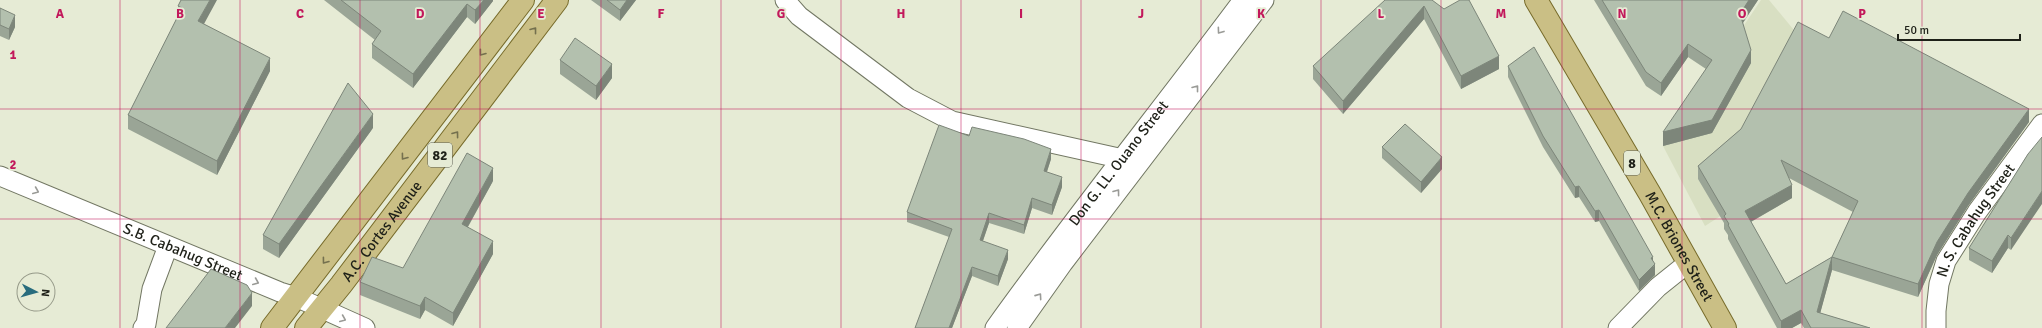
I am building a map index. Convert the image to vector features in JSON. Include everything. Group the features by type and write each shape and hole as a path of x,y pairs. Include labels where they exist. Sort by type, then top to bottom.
{"main road":[{"name":"A.C. Cortes Avenue","path":"272,328 523,0"},
{"name":"A.C. Cortes Avenue","path":"306,328 557,0"},
{"name":"M.C. Briones Street","path":"1536,0 1725,328"},
{"path":"450,97 471,114"}],"street":[{"path":"785,0 799,16 908,98 952,121 1123,159"},
{"name":"Don G. LL. Ouano Street","path":"995,328 1082,224 1213,53 1243,0"},
{"name":"Don G. LL. Ouano Street","path":"1017,328 1123,159 1213,53 1264,0"},
{"name":"N. S. Cabahug Street","path":"1936,328 1939,284 1946,261 1977,212 2042,124"},
{"name":"S.B. Cabahug Street","path":"0,176 280,292 296,297 365,328"},
{"path":"143,328 146,324 152,289 168,246"},
{"path":"1618,328 1658,287 1688,262"}],"shaded area":[{"path":"1761,0 1769,0 1798,35 1736,206 1705,226 1663,146"}],"building":[{"path":"181,0 210,0 198,21 270,58 217,161 128,115 182,8 178,6"},
{"path":"341,0 484,0 475,10 467,4 413,74 372,44 381,31"},
{"path":"607,0 627,0 620,10"},
{"path":"1385,0 1432,0 1444,9 1460,0 1469,0 1499,56 1461,76 1424,6 1343,101 1313,66"},
{"path":"1602,0 1749,0 1740,14 1751,50 1712,120 1663,132 1712,60 1688,44 1661,83 1646,72"},
{"path":"0,8 15,15 9,29 0,25"},
{"path":"1843,11 2029,109 1968,193 1937,242 1918,284 1832,257 1817,312 1870,328 1811,328 1801,310 1781,321 1728,225 1729,224 1724,216 1726,214 1698,166 1741,129 1798,22 1829,38","holes":["1781,160 1858,201 1832,257 1786,284 1745,211 1792,185"]},
{"path":"575,38 612,64 596,86 560,60"},
{"path":"1534,47 1653,257 1651,258 1655,264 1639,280 1599,210 1595,211 1579,186 1575,187 1543,136 1508,66"},
{"path":"348,83 373,114 279,244 263,235"},
{"path":"1405,124 1442,157 1421,182 1382,147"},
{"path":"939,125 969,136 972,127 1024,139 1051,149 1044,171 1062,177 1052,205 1032,198 1024,225 989,213 980,240 1008,250 998,276 972,267 949,328 915,328 952,229 907,212"},
{"path":"2042,137 2042,191 2011,238 2008,235 1992,261 1969,248 2028,154"},
{"path":"467,153 493,168 462,224 493,241 453,313 425,297 420,306 360,282 372,257 403,268"},
{"path":"211,269 247,285 252,293 225,328 166,328"}]}
